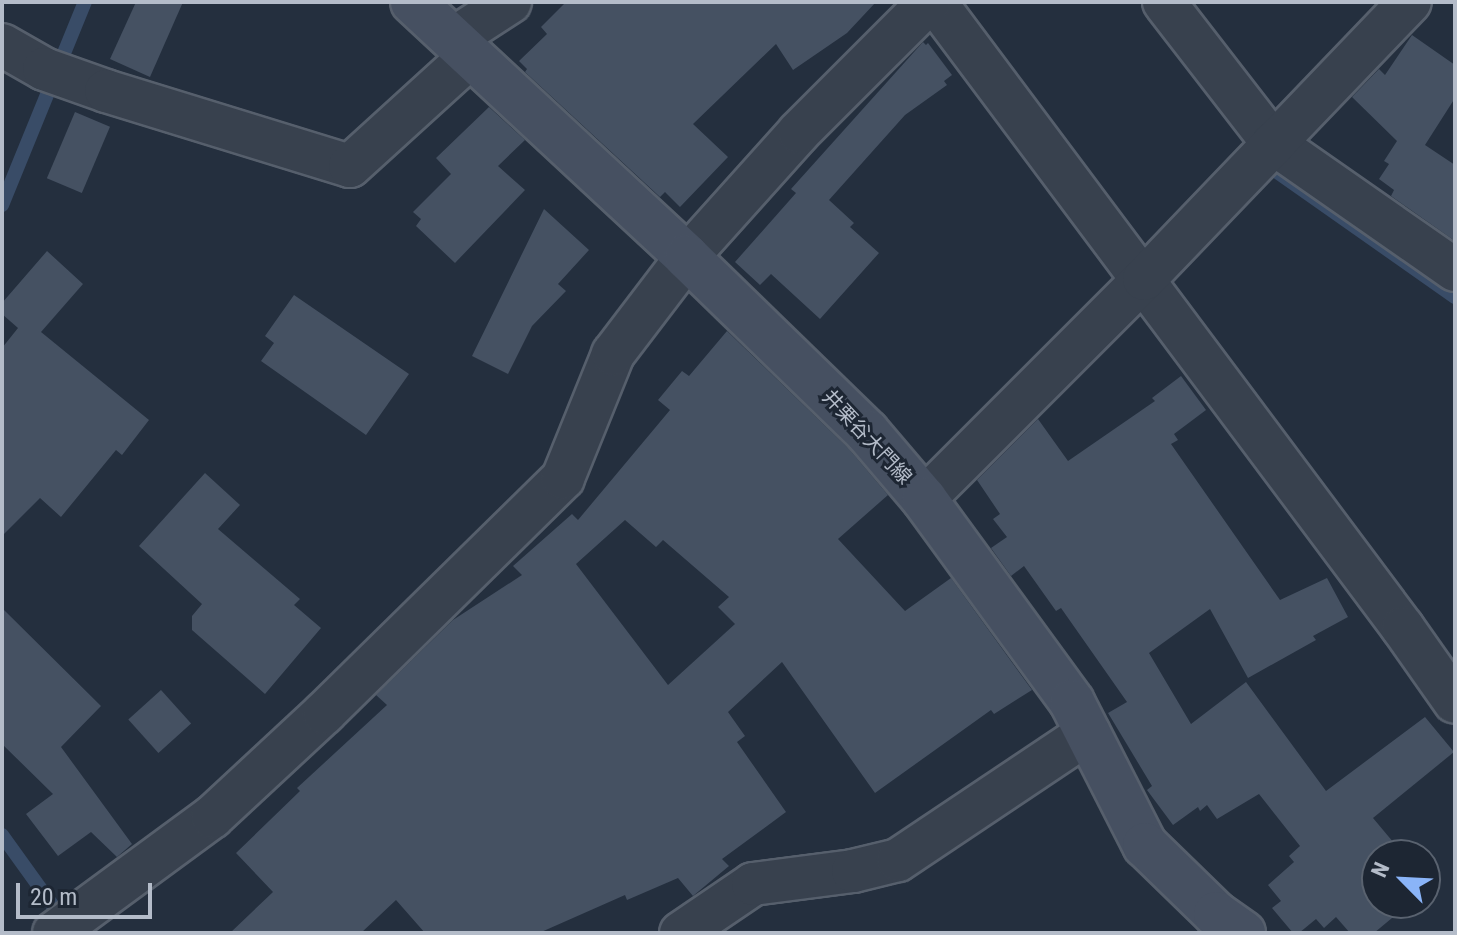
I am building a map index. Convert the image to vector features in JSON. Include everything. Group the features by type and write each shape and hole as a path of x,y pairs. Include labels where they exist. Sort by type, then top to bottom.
{"main road":[{"name":"井栗谷大門線","path":"413,2 687,257 867,432 924,499 1072,702 1145,845 1216,914 1243,933"}],"street":[{"path":"2,45 44,69 106,91 350,166 510,2"},
{"path":"68,922 212,817 324,713 563,478 613,354 687,257 799,132 914,21 929,2 1144,279 1455,702"},
{"path":"1164,2 1273,143 1455,270"},
{"path":"924,499 1144,279 1410,2"},
{"path":"681,933 753,884 853,871 898,860 1088,733"}],"building":[{"path":"136,2 183,2 150,77 110,59"},
{"path":"566,2 876,2 847,33 793,70 776,44 693,124 728,157 680,207 665,192 660,197 525,72 527,69 519,61 547,34 541,27"},
{"path":"1412,35 1455,65 1455,98 1425,145 1455,165 1455,241 1391,196 1394,190 1379,179 1389,164 1384,161 1397,141 1352,97 1379,69 1385,75"},
{"path":"923,42 928,43 952,75 944,81 947,85 905,115 829,200 854,223 850,227 879,253 820,319 771,274 760,285 735,262 796,193 791,189"},
{"path":"489,107 525,140 498,166 525,190 455,263 416,226 421,219 413,212 451,174 436,158"},
{"path":"75,112 110,127 82,193 47,178"},
{"path":"544,209 589,250 558,284 566,291 532,326 508,374 472,356"},
{"path":"47,251 83,284 41,332 149,420 122,455 116,450 61,517 40,498 2,536 2,348 18,328 2,314 2,303"},
{"path":"294,295 409,374 366,435 261,361 274,343 265,336"},
{"path":"727,331 849,449 888,495 838,539 905,611 951,578 1032,690 994,714 991,710 875,793 782,662 728,712 745,736 737,742 786,812 722,859 729,866 693,896 678,878 627,900 625,895 539,933 425,933 396,900 361,933 230,933 273,892 236,853 300,791 297,788 387,705 376,695 453,620 522,575 513,566 572,514 578,520 670,410 658,400 682,371 689,376","holes":["625,520 656,547 663,540 729,597 718,607 735,624 668,685 576,564"]},
{"path":"1181,376 1206,410 1174,434 1178,440 1171,444 1280,600 1327,578 1348,617 1313,636 1316,640 1248,678 1210,609 1149,653 1191,724 1246,682 1326,791 1425,717 1454,752 1373,818 1391,839 1361,839 1361,919 1391,919 1374,933 1350,933 1336,917 1324,928 1316,919 1299,933 1293,933 1272,908 1281,901 1268,885 1294,862 1289,856 1300,846 1259,794 1217,819 1207,805 1200,811 1198,807 1173,825 1147,790 1152,786 1108,713 1127,702 1061,608 1056,611 1024,566 1011,576 991,548 1007,537 993,519 1000,514 977,480 1038,419 1068,461 1155,401 1152,398"},
{"path":"205,473 240,505 218,529 300,599 294,605 321,628 265,694 192,630 192,616 202,604 139,546"},
{"path":"2,608 101,706 61,747 132,844 117,857 91,832 58,856 26,814 53,794 2,744"},
{"path":"161,690 191,723 158,753 128,719"}],"waterway":[{"path":"2,205 85,2"},
{"path":"1264,160 1455,297"},
{"path":"2,835 63,920"}]}
